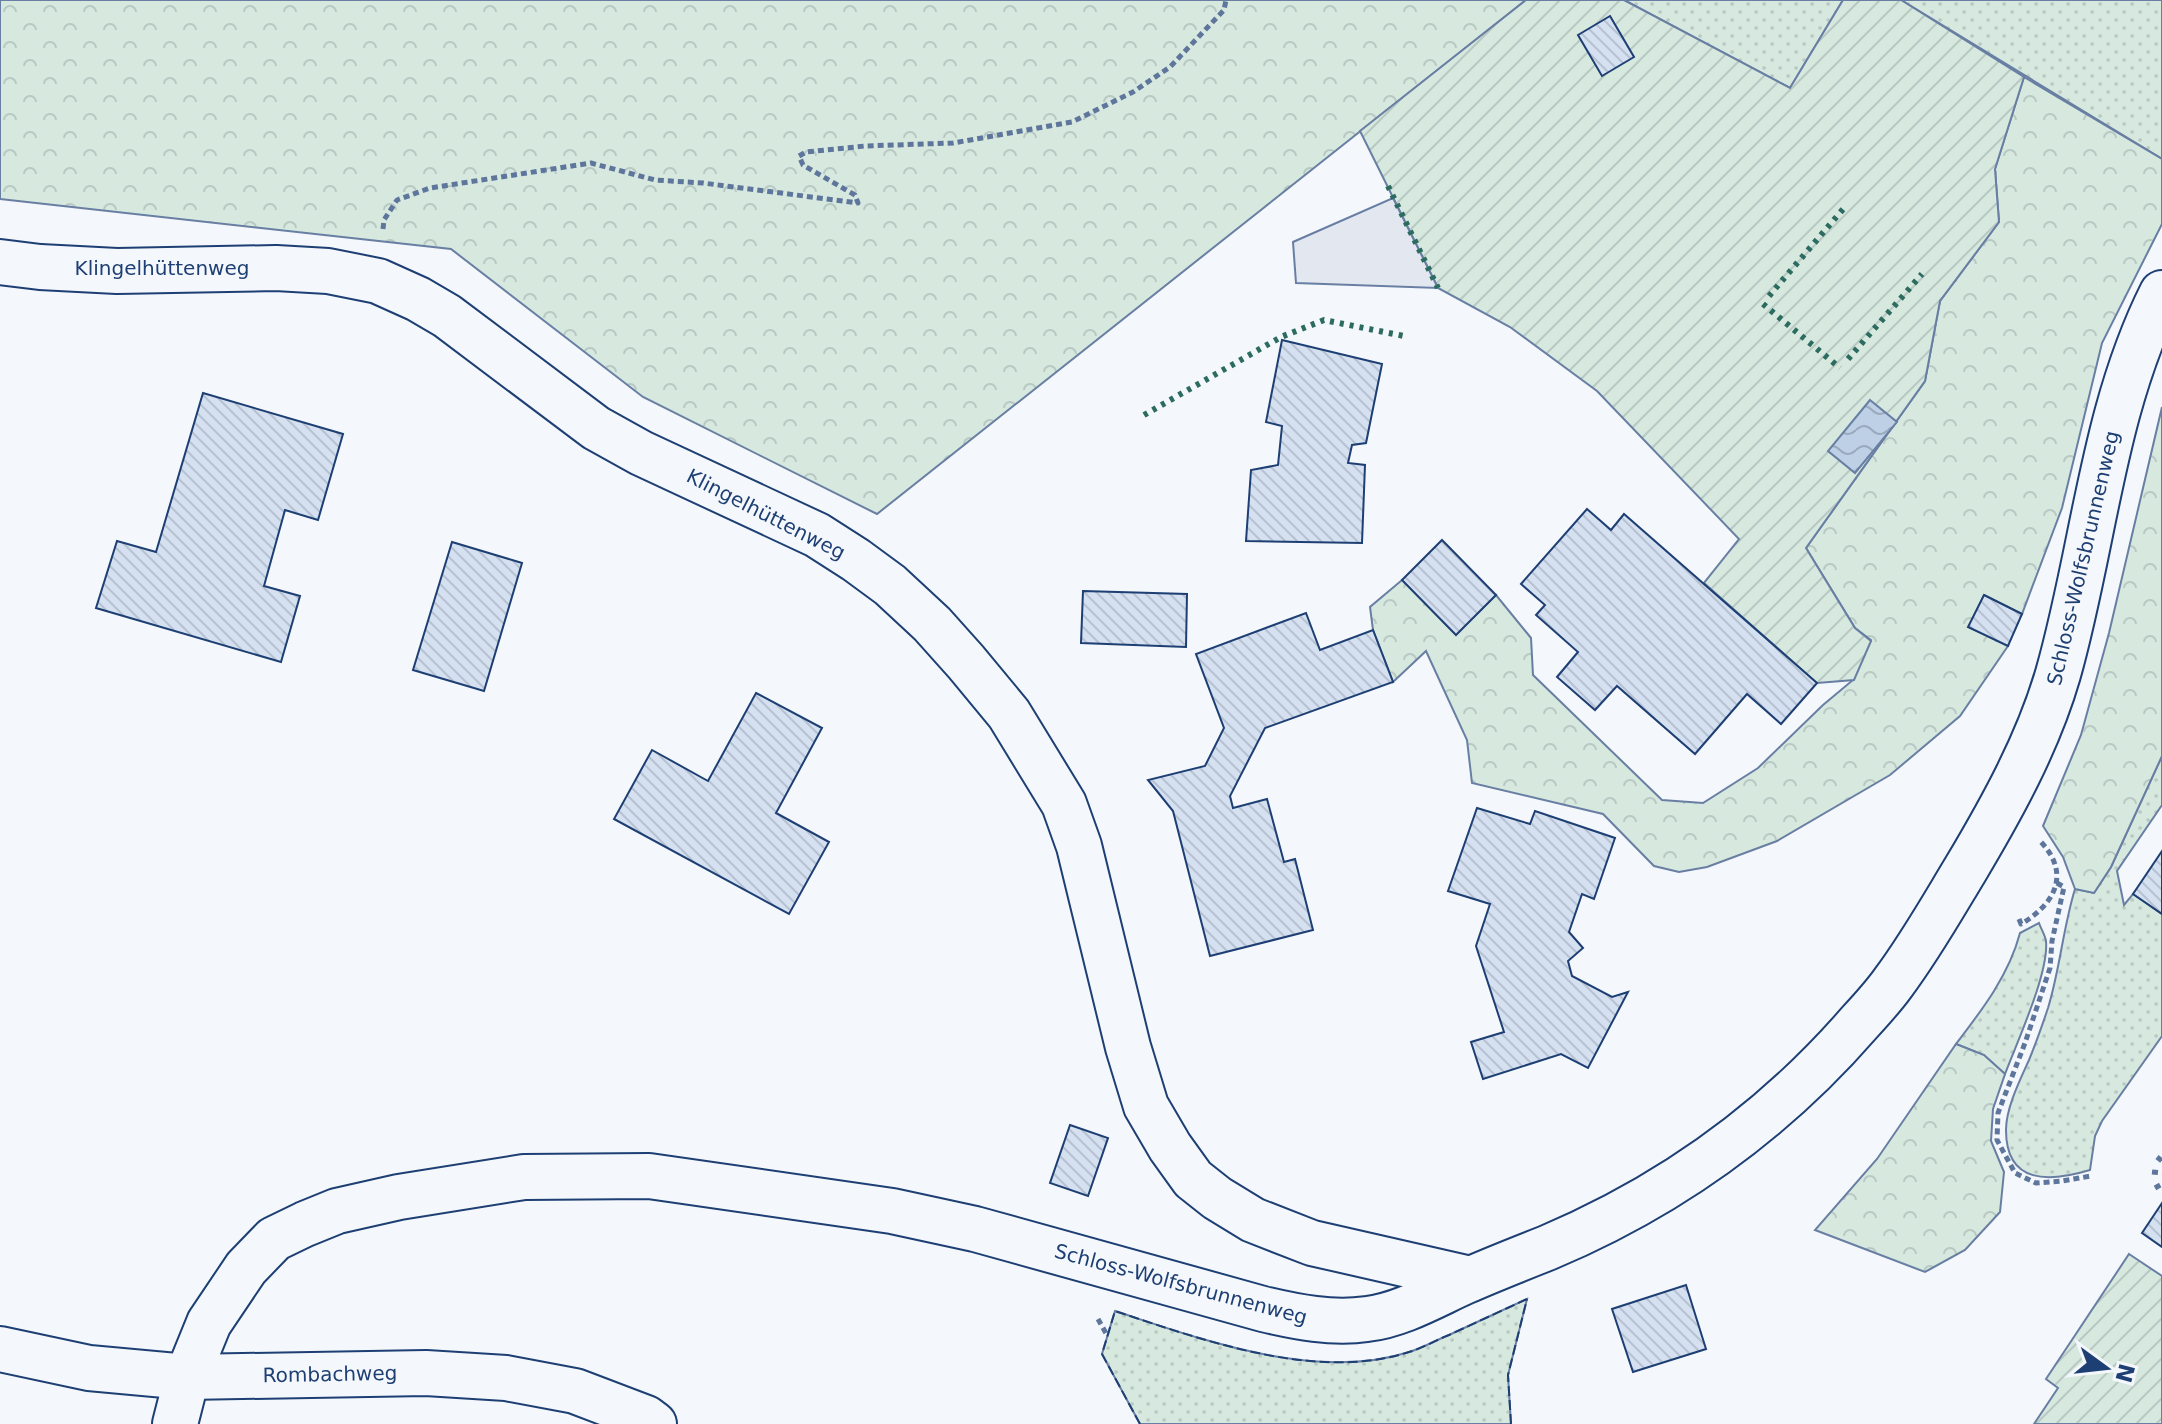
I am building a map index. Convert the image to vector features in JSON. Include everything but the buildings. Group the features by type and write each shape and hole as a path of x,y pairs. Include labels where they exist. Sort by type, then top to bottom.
{"street":[{"name":"Klingelhüttenweg","path":"0,262 117,271 276,268 328,271 378,281 447,316 596,428 641,453 817,535 856,560 890,585 932,624 1009,714 1064,804 1079,846 1128,1047 1146,1106 1193,1179 1253,1220 1312,1243 1470,1279"},
{"name":"Schloss-Wolfsbrunnenweg","path":"175,1424 187,1377 209,1323 246,1268 274,1239 337,1211 399,1197 524,1177 649,1176 892,1211 975,1229 1299,1318 1336,1321 1369,1319 1406,1308 1578,1234 1650,1196 1704,1164 1790,1095 1841,1044 1893,985 1976,853 2003,804 2042,720 2058,673 2131,364 2162,293"},
{"name":"Rombachweg","path":"0,1349 89,1368 187,1377 426,1373 506,1378 575,1391 646,1418 654,1424"}],"path":[{"path":"378,281 384,220 397,200 430,188 591,163 655,180 703,183 858,203 855,195 803,165 799,156 806,152 865,146 953,143 1072,122 1133,92 1170,67 1224,10 1226,0"},
{"path":"2019,919 2021,924 2049,902 2057,883 2052,855 2036,838"},
{"path":"2057,883 2064,887 2052,941 2050,968 1998,1113 1997,1140 2015,1173 2036,1183 2091,1176"},
{"path":"2152,1172 2162,1173"},
{"path":"2155,1188 2162,1184"}],"green space":[{"path":"0,0 1526,0 877,514 643,397 451,249 0,199"},
{"path":"1526,0 1624,0 1790,88 1843,0 1901,0 2024,77 1995,169 1999,222 1940,301 1925,381 1806,548 1855,628 1871,641 1854,680 1817,683 1704,583 1739,539 1597,391 1510,327 1438,288 1360,131"},
{"path":"1624,0 1843,0 1790,88"},
{"path":"1901,0 2162,0 2162,159"},
{"path":"2024,77 2162,159 2162,224 2102,343 2062,508 2022,614 1984,595 1969,627 2008,646 1960,716 1890,775 1777,841 1707,867 1679,872 1654,866 1603,814 1472,783 1467,740 1426,651 1393,682 1373,630 1370,607 1402,580 1456,634 1496,595 1531,638 1533,675 1662,800 1703,803 1758,768 1853,680 1871,640 1855,628 1806,548 1925,381 1940,301 1999,222 1995,169"},
{"path":"2162,407 2162,756 2111,867 2094,893 2075,889 2063,857 2043,826 2081,735 2109,633"},
{"path":"2162,756 2162,805 2117,871 2124,905 2133,894 2162,914 2162,1036 2102,1121 2095,1136 2090,1170 2060,1177 2033,1175 2022,1170 2008,1148 2008,1113 2048,1008 2075,889 2094,893 2111,867"},
{"path":"2039,923 2046,941 2043,971 2005,1074 1984,1055 1956,1044 2002,978 2020,933"},
{"path":"1956,1044 1984,1055 2005,1074 1993,1109 1991,1141 2004,1172 2000,1212 1965,1250 1925,1272 1815,1230 1877,1159"},
{"path":"2129,1254 2162,1276 2162,1424 2034,1424 2058,1388 2046,1379"},
{"path":"1527,1299 1508,1375 1511,1424 1140,1424 1102,1354 1115,1311 1260,1354 1337,1362 1374,1360 1414,1350"}],"shaded area":[{"path":"1393,198 1438,288 1296,283 1293,242"}],"water":[{"path":"1870,400 1897,422 1855,473 1828,451"}],"hedge":[{"path":"1388,186 1438,288"},
{"path":"1769,296 1844,208"},
{"path":"1848,359 1922,274"},
{"path":"1763,304 1840,368"},
{"path":"1144,415 1281,337 1324,320 1404,336"}],"fence":[{"path":"1140,1424 1102,1354 1115,1311 1260,1354 1337,1362 1374,1360 1414,1350 1527,1299"},
{"path":"1511,1424 1508,1375 1527,1299"}]}
